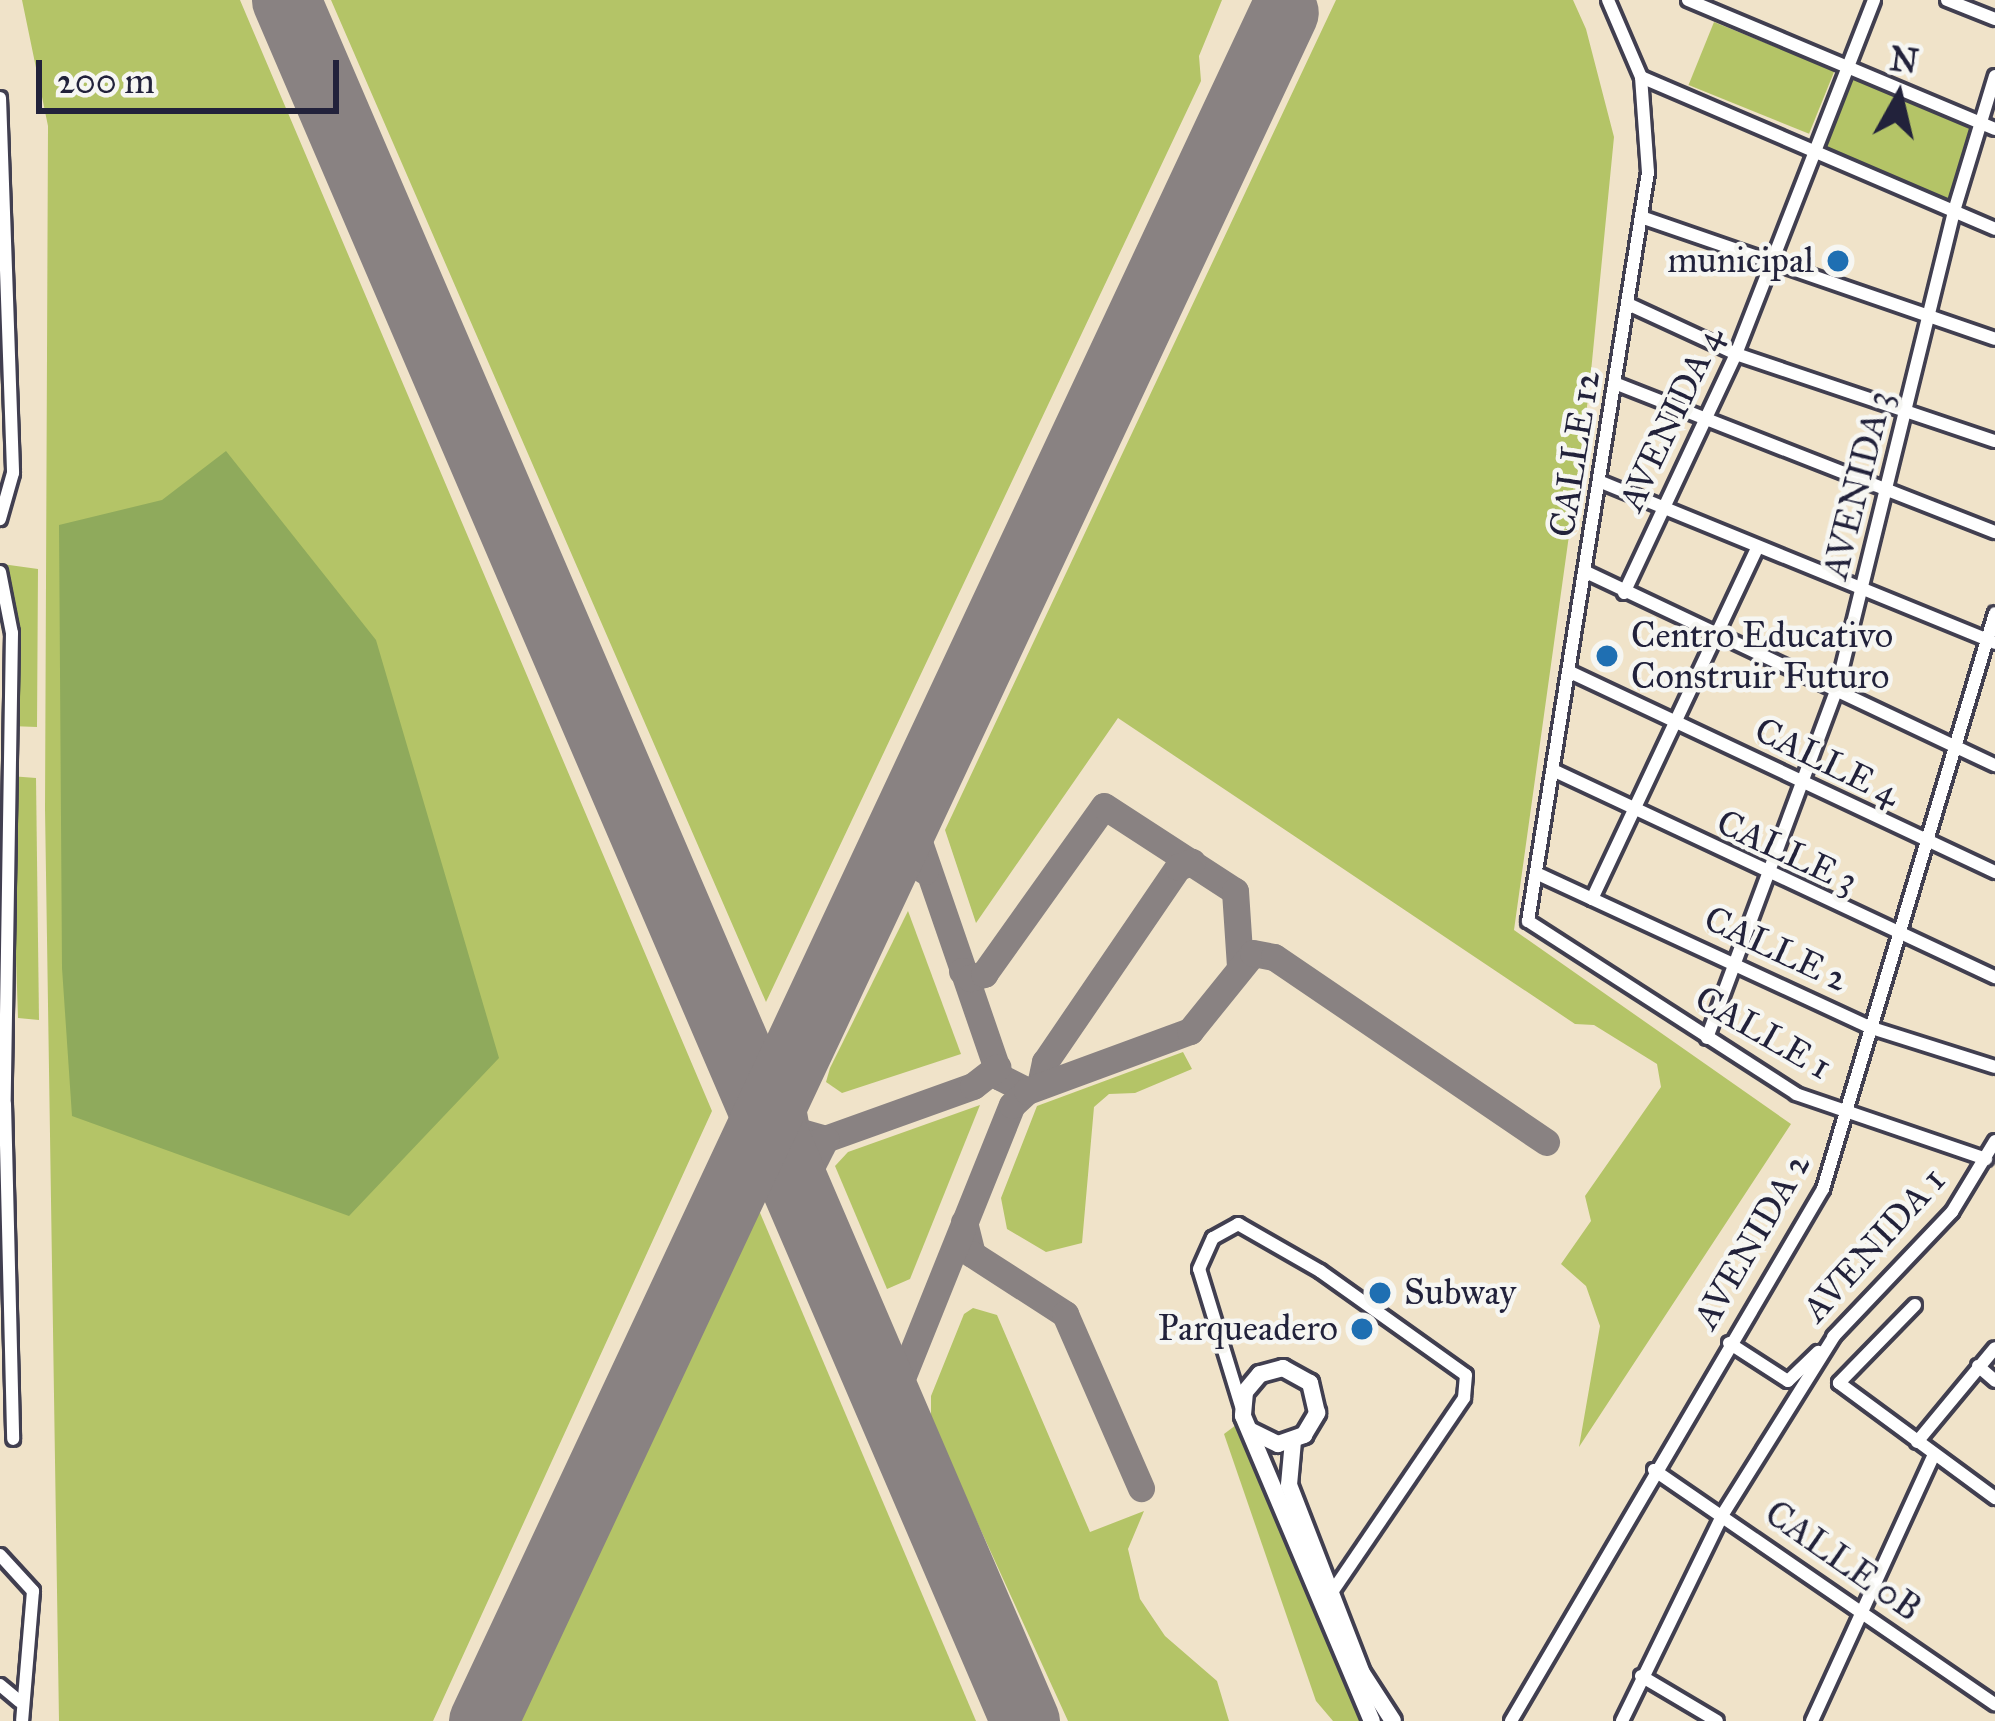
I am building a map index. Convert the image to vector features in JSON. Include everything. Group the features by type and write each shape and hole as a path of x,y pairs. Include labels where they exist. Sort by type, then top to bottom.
{"main road":[{"path":"1251,1431 1271,1442 1294,1441 1310,1428 1318,1405 1298,1372 1260,1374 1242,1408 1251,1431 1372,1721"},
{"path":"1294,1441 1289,1486 1370,1689 1393,1721"}],"street":[{"name":"CALLE 12","path":"1528,921 1557,772 1643,218 1649,138 1641,77 1608,0"},
{"path":"1688,0 1995,129"},
{"name":"AVENIDA 4","path":"1624,593 1736,354 1819,152 1874,0"},
{"path":"1947,0 1995,20"},
{"name":"AVENIDA 3","path":"1707,1038 1837,688 1954,211 1995,76"},
{"path":"1641,77 1995,229"},
{"path":"0,98 3,329 13,473 0,519"},
{"path":"1643,218 1995,339"},
{"path":"1628,304 1736,354 1995,441"},
{"path":"1617,384 1995,532"},
{"path":"1601,482 1862,593 1991,641"},
{"path":"1592,899 1757,549"},
{"path":"0,572 12,633 3,690 3,1101 13,1439"},
{"path":"1586,572 1995,765"},
{"name":"AVENIDA 2","path":"1511,1721 1654,1470 1810,1214 1848,1112 1991,641 1995,614"},
{"name":"CALLE 4","path":"1570,672 1995,872"},
{"name":"CALLE 3","path":"1557,772 1632,814 1995,977"},
{"name":"CALLE 2","path":"1536,873 1872,1028 1995,1067"},
{"name":"CALLE 1","path":"1528,921 1774,1082 1987,1159"},
{"name":"AVENIDA 1","path":"1729,1343 1788,1381 1952,1212 1995,1142"},
{"path":"1242,1408 1199,1269 1213,1238 1238,1224 1320,1271 1466,1375 1464,1397 1330,1594"},
{"path":"1915,1306 1839,1383 1995,1498"},
{"path":"1622,1721 1723,1514 1834,1335"},
{"path":"1917,1442 1995,1348"},
{"path":"1978,1366 1995,1381"},
{"path":"0,1426 13,1439"},
{"path":"0,1450 13,1439"},
{"path":"1812,1721 1934,1454"},
{"name":"CALLE 0B","path":"1654,1470 1995,1704"},
{"path":"0,1555 33,1591 7,1695 22,1721"},
{"path":"1641,1676 1717,1721"}],"green space":[{"path":"22,0 240,0 712,1111 433,1721 59,1721 45,809 48,126"},
{"path":"331,0 1222,0 1199,56 1201,81 766,1002"},
{"path":"1336,0 1573,0 1586,29 1614,137 1589,392 1514,930 1791,1124 1579,1447 1600,1326 1586,1286 1561,1264 1591,1221 1585,1196 1661,1087 1657,1064 1594,1025 1575,1024 1118,718 976,923 945,830"},
{"path":"1714,22 1835,71 1809,134 1689,85"},
{"path":"1848,66 1974,118 1952,206 1820,149"},
{"path":"226,451 376,640 499,1058 349,1216 72,1116 62,968 59,525 162,500"},
{"path":"2,564 38,569 37,727 10,726 13,632"},
{"path":"10,776 36,778 39,1020 18,1018"},
{"path":"908,911 961,1054 842,1093 826,1082 830,1068"},
{"path":"1183,1052 1192,1069 1135,1093 1109,1094 1094,1107 1082,1243 1046,1252 1007,1229 1001,1198 1037,1106"},
{"path":"980,1105 910,1279 887,1289 835,1166 848,1152"},
{"path":"755,1201 976,1721 521,1721"},
{"path":"973,1308 997,1315 1090,1532 1144,1511 1128,1549 1140,1599 1165,1636 1217,1681 1229,1721 1068,1721 931,1421 931,1396 964,1314"},
{"path":"1236,1425 1265,1465 1362,1721 1333,1721 1316,1701 1224,1434"}],"taxiway":[{"path":"962,971 970,978 984,974 1104,806 1235,891 1240,967"},
{"path":"909,813 1000,1077 1027,1091"},
{"path":"884,864 906,858 925,871"},
{"path":"1040,1085 1045,1062 1178,867 1192,862"},
{"path":"895,1416 902,1378 1012,1105 1027,1091 1190,1031 1253,953 1274,957 1546,1142"},
{"path":"749,1079 794,1130 825,1139 973,1086 997,1067"},
{"path":"786,1075 795,1123"},
{"path":"728,1200 750,1169 825,1139"},
{"path":"805,1209 810,1169 825,1139"},
{"path":"964,1222 972,1254 1065,1314 1141,1488"}],"runway":[{"path":"286,0 1025,1721"},
{"path":"483,1721 1284,12"}],"place":[{"name":"municipal","path":"1838,261"},
{"name":"Centro Educativo Construir Futuro","path":"1607,656"},
{"name":"Subway","path":"1380,1293"},
{"name":"Parqueadero","path":"1362,1329"}]}
